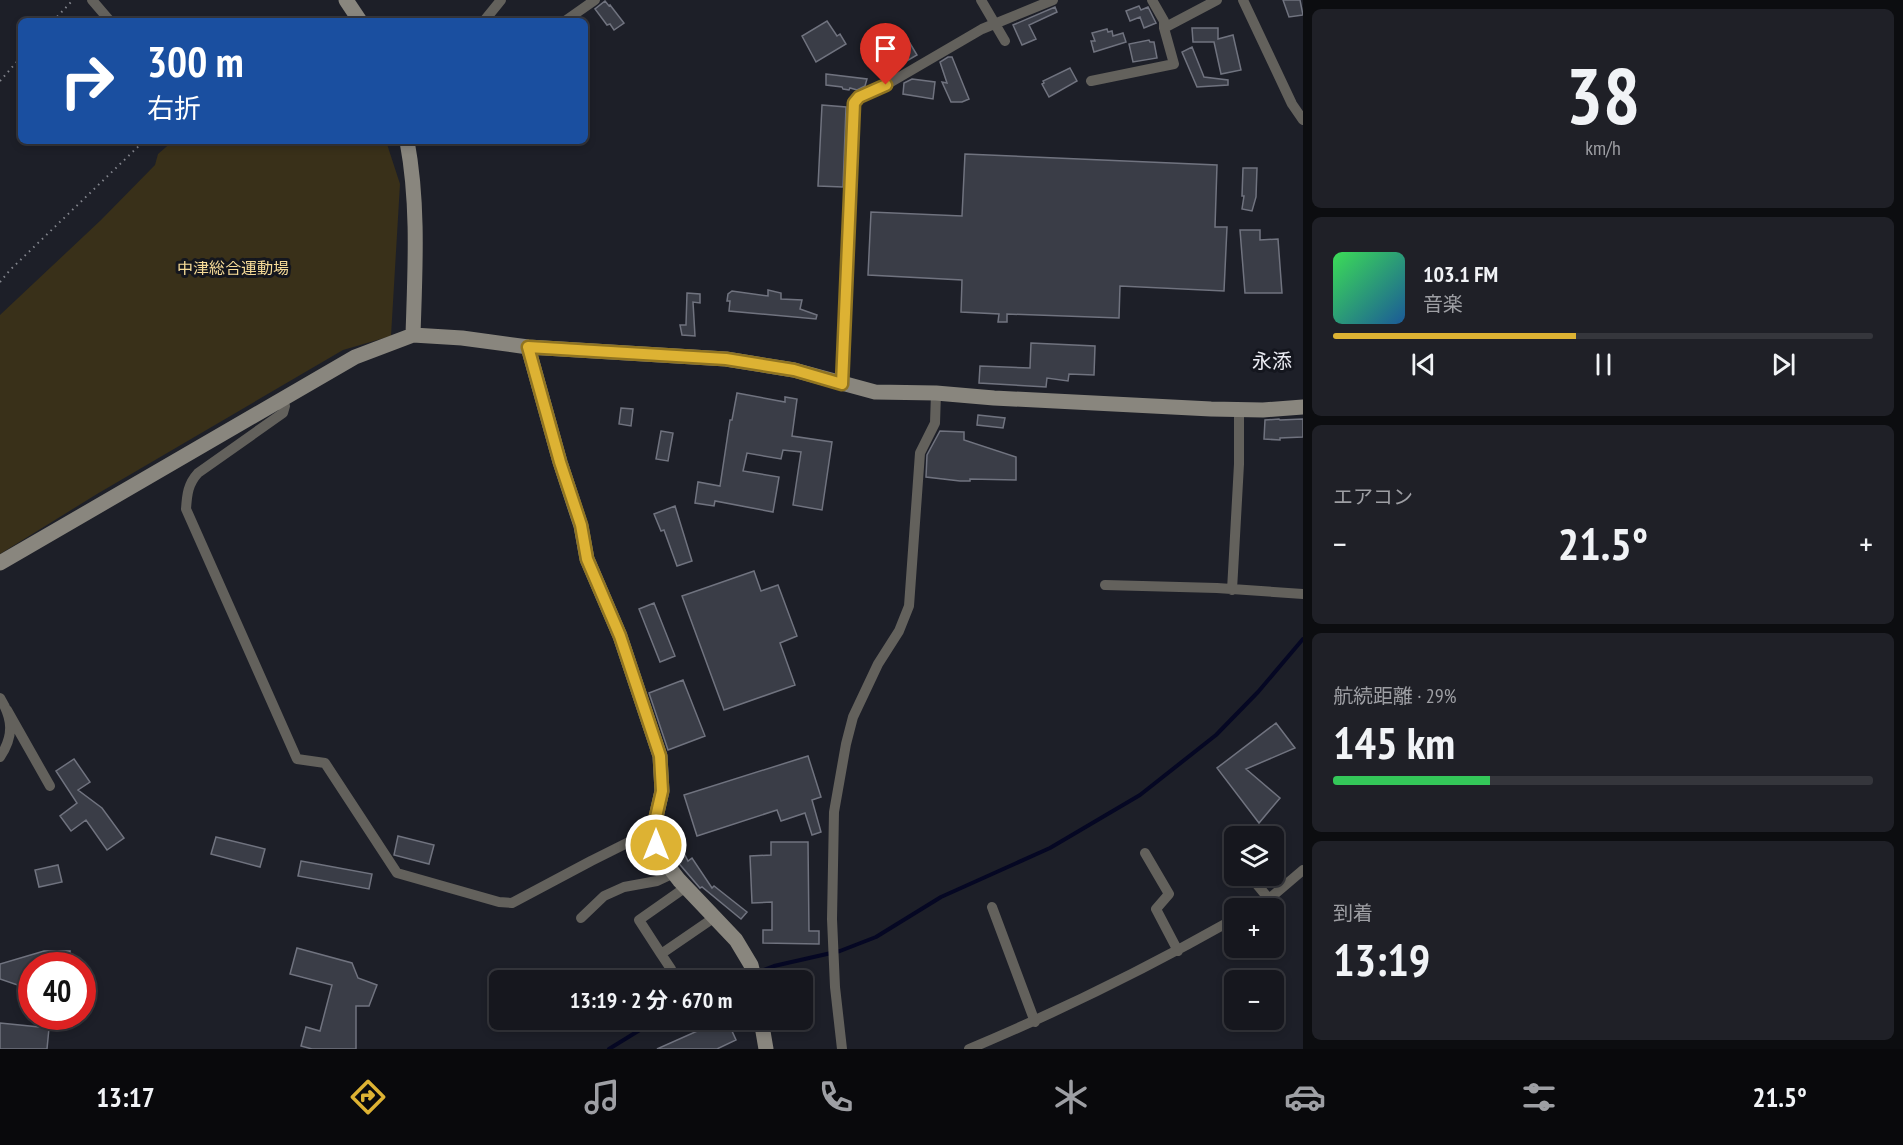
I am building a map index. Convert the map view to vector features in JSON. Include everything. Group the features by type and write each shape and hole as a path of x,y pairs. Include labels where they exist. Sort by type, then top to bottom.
{"street":[{"path":"92,0 107,18"},
{"path":"346,0 358,18"},
{"path":"486,18 501,0"},
{"path":"569,18 595,0"},
{"path":"981,0 1005,41"},
{"path":"842,384 854,103 859,97 886,85 982,29 1053,0"},
{"path":"1091,81 1174,64 1164,21 1152,0"},
{"path":"1164,28 1217,0"},
{"path":"1243,0 1292,104 1303,120"},
{"path":"407,144 415,199 416,230 412,335"},
{"path":"0,563 355,357 412,335 462,338 528,347 726,359 794,370 875,392 936,393 1211,409 1263,410 1303,407"},
{"path":"528,347 560,462 581,525 587,559 620,636 660,756 662,791 653,830 656,845 674,873 736,940 753,970"},
{"path":"842,1049 835,987 832,919 831,872 834,812 853,717 909,606 920,453 934,423 936,393"},
{"path":"281,399 285,406 283,413 198,473 190,482 186,509 297,759 325,763 397,873 499,902 512,903 653,830"},
{"path":"1232,590 1239,464 1239,409"},
{"path":"1105,585 1303,594"},
{"path":"0,698 50,786"},
{"path":"0,757 7,747 11,734 11,722 7,710"},
{"path":"1145,852 1169,894 1156,909 1178,951"},
{"path":"1270,898 1303,870"},
{"path":"581,918 604,896 624,886 657,881 674,873"},
{"path":"1258,886 1268,898"},
{"path":"671,969 639,920 686,887"},
{"path":"992,907 1035,1022"},
{"path":"661,954 715,917"},
{"path":"969,1049 1035,1022 1178,951 1224,925"},
{"path":"763,1030 766,1049"}],"path":[{"path":"56,18 73,0"},
{"path":"0,81 18,60"},
{"path":"0,282 141,144"}],"green space":[{"name":"中津総合運動場","path":"170,144 387,144 400,184 391,336 343,350 97,494 0,554 0,315 101,220 155,165 158,154"}],"building":[{"path":"1283,0 1300,0 1303,15 1289,17"},
{"path":"605,1 624,23 614,30 610,24 607,25 595,9"},
{"path":"1139,6 1141,10 1148,7 1156,23 1144,28 1140,17 1130,21 1126,11"},
{"path":"1055,7 1057,12 1029,25 1036,39 1022,45 1013,25"},
{"path":"827,21 837,36 840,34 846,44 816,62 802,36"},
{"path":"1192,28 1218,28 1218,39 1233,35 1241,70 1221,74 1214,42 1193,42"},
{"path":"1107,29 1108,32 1112,31 1113,36 1123,33 1126,42 1094,52 1091,41 1095,41 1092,33"},
{"path":"905,35 917,55 905,62 893,43"},
{"path":"1149,40 1154,42 1157,58 1133,62 1129,44"},
{"path":"1192,47 1204,77 1228,80 1228,85 1197,87 1182,52"},
{"path":"952,57 969,99 962,102 951,102 942,82 947,83 940,62"},
{"path":"1070,68 1077,81 1049,97 1042,84 1043,81"},
{"path":"826,74 867,79 865,86 857,90 850,88 849,90 826,85"},
{"path":"912,79 935,82 933,99 903,94 904,83"},
{"path":"822,105 846,107 843,187 818,186"},
{"path":"965,154 1217,165 1215,227 1227,227 1224,291 1120,286 1119,318 1007,314 1007,322 998,322 999,314 961,312 962,280 868,275 871,212 962,216"},
{"path":"1243,168 1257,168 1256,197 1252,211 1242,209"},
{"path":"1240,230 1260,230 1260,240 1278,239 1282,293 1245,293"},
{"path":"768,290 781,293 781,299 802,300 800,309 817,315 816,319 729,311 728,294 732,291 768,296"},
{"path":"687,293 700,294 700,303 693,302 695,336 682,335 680,325 686,325"},
{"path":"1031,343 1095,346 1094,375 1069,374 1068,381 1047,378 1046,387 979,383 980,366 1030,368"},
{"path":"737,393 785,402 785,397 797,399 792,436 832,442 822,510 793,505 801,452 783,450 781,459 747,453 743,471 779,477 773,512 715,501 714,506 695,503 698,482 720,486 730,420 732,420"},
{"path":"621,408 633,409 631,426 619,424"},
{"path":"978,415 1005,418 1003,428 977,425"},
{"path":"1303,419 1303,437 1280,438 1280,440 1264,439 1265,420"},
{"path":"661,431 673,433 668,461 656,459"},
{"path":"940,431 964,432 964,440 1016,457 1016,480 970,479 970,481 960,481 926,477 927,455"},
{"path":"675,506 692,561 677,566 664,530 661,531 654,514"},
{"path":"754,571 761,591 778,585 797,636 780,643 795,685 724,710 682,596"},
{"path":"654,603 675,656 660,662 639,609"},
{"path":"683,680 705,736 668,750 649,693"},
{"path":"1276,723 1295,748 1246,769 1280,798 1259,823 1217,768"},
{"path":"808,756 821,797 812,800 821,832 812,835 805,813 781,821 777,810 697,836 684,795"},
{"path":"74,759 90,782 78,790 102,808 124,838 107,850 86,820 71,831 60,816 77,803 56,771"},
{"path":"398,836 434,845 429,864 394,855"},
{"path":"216,837 265,849 260,867 211,854"},
{"path":"676,837 688,861 692,858 712,888 714,886 747,912 741,919 702,887 700,888 676,860 665,842"},
{"path":"771,842 808,842 809,931 819,931 819,944 763,943 763,930 772,930 772,902 752,903 750,856 771,855"},
{"path":"301,861 372,874 369,889 298,876"},
{"path":"58,865 62,882 39,887 35,870"},
{"path":"297,948 352,963 358,978 377,985 369,1006 356,1006 356,1049 312,1049 301,1046 306,1027 320,1031 332,985 290,974"},
{"path":"44,951 70,951 70,952 41,952"},
{"path":"18,959 18,985 0,979 0,964"},
{"path":"0,1023 18,1025 18,1030 49,1030 47,1049 0,1049"},
{"path":"700,1030 732,1030 736,1040 717,1049 657,1049"}],"waterway":[{"path":"764,970 840,951 876,937 941,897 1050,848 1140,795 1216,735 1258,692 1303,639"},
{"path":"609,1049 640,1030"}],"district":[{"name":"永添","path":"1272,361"}],"route":[{"path":"656,845 653,830 662,791 660,756 620,636 587,559 581,525 560,462 528,347 726,359 794,370 842,384 854,147 854,103 859,97 886,85"}]}
